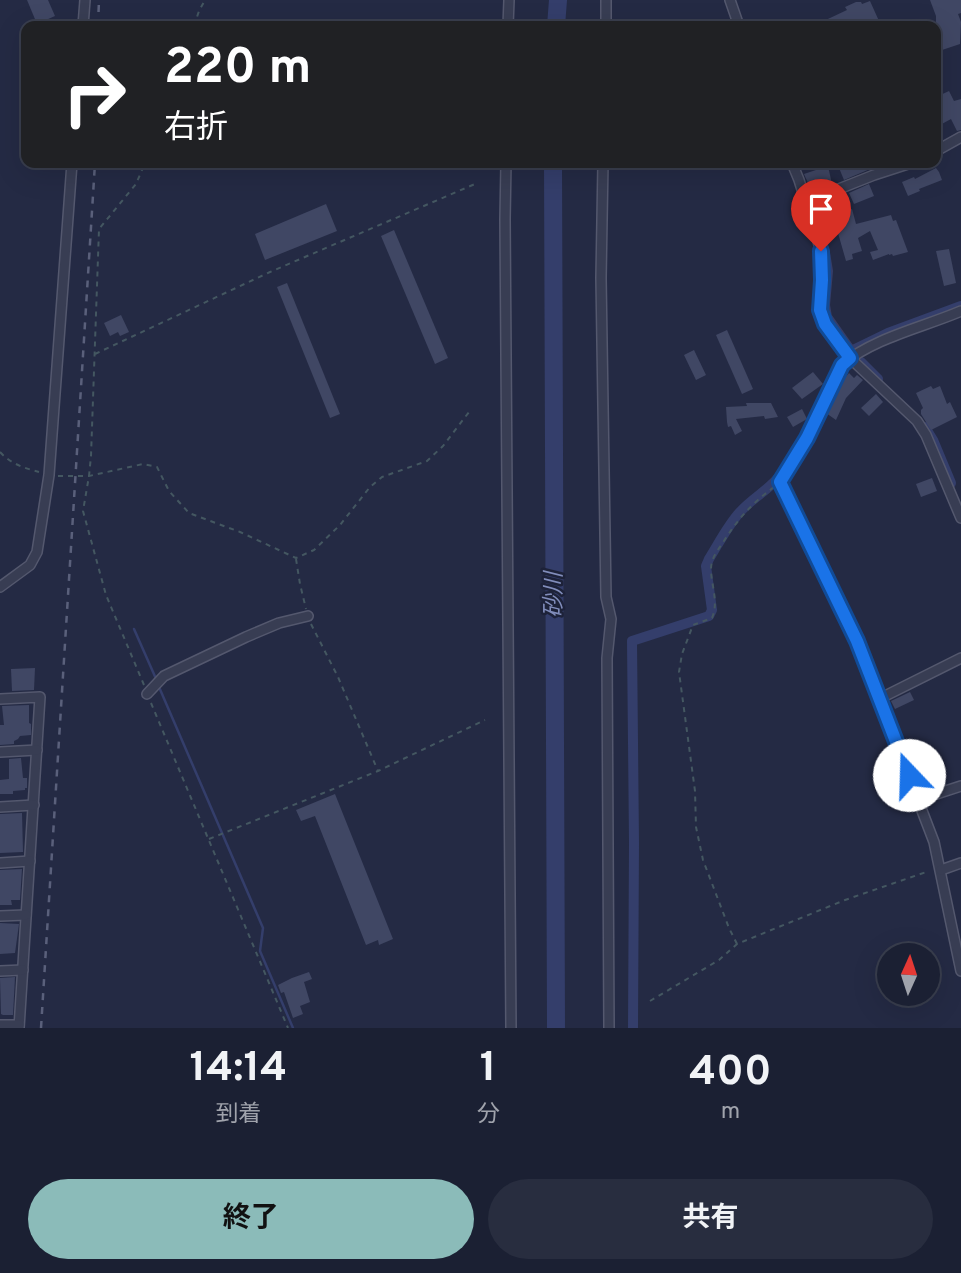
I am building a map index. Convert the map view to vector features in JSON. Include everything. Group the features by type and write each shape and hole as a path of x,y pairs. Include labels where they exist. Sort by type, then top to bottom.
{"street":[{"path":"83,21 85,0"},
{"path":"508,21 509,0"},
{"path":"606,0 606,21"},
{"path":"730,0 737,21"},
{"path":"941,148 961,138"},
{"path":"0,587 30,565 37,552 50,475 72,168"},
{"path":"506,168 511,1028"},
{"path":"603,168 601,278 606,597 611,619 607,658 610,1028"},
{"path":"794,168 821,251 820,310 825,324 850,358 917,421 961,518"},
{"path":"806,202 896,168"},
{"path":"961,312 892,336 842,365 807,438 780,482 857,641 934,842 961,971"},
{"path":"147,694 164,676 279,623 308,617"},
{"path":"879,699 961,658"},
{"path":"0,699 40,697 19,1026 0,1026"},
{"path":"0,752 37,750"},
{"path":"918,800 961,786"},
{"path":"0,807 34,805"},
{"path":"0,863 30,861"},
{"path":"941,869 961,863"},
{"path":"0,916 26,915"},
{"path":"0,971 23,970"}],"path":[{"path":"196,21 205,0"},
{"path":"143,168 136,184 99,229 89,476 83,511 106,595 288,1028"},
{"path":"94,354 270,272 475,184"},
{"path":"0,452 18,466 50,475 89,476 143,464 157,467 169,491 189,513 240,532 296,558 314,550 382,477 427,461 443,446 469,412"},
{"path":"737,944 704,860 696,827 695,791 679,672 682,654 693,625 712,618 716,610 711,567 713,557 742,514 780,482"},
{"path":"296,558 308,617 338,677 379,771"},
{"path":"208,840 379,771 485,720"},
{"path":"650,1000 719,960 737,944 845,900 941,869"}],"building":[{"path":"27,0 48,0 55,16 36,21"},
{"path":"930,0 961,0 961,13 958,14 961,22 960,44 941,50 941,21 936,21"},
{"path":"870,1 879,21 824,21 847,10 845,7 856,2 862,4"},
{"path":"949,91 954,101 961,99 961,130 957,131 951,119 941,124 941,95"},
{"path":"828,168 832,184 812,192 804,174"},
{"path":"839,168 870,168 870,169 844,180"},
{"path":"936,168 942,180 908,196 902,182 914,177 915,179"},
{"path":"869,184 874,196 854,204 849,193"},
{"path":"834,198 840,213 852,209 856,224 891,215 893,221 896,220 908,252 893,256 889,254 873,260 870,252 878,250 870,231 858,238 862,251 852,254 853,259 846,261 838,233 829,235 828,230 822,232 816,206"},
{"path":"326,204 337,231 265,260 255,234"},
{"path":"394,230 448,358 435,364 381,236"},
{"path":"949,249 956,283 944,286 936,251"},
{"path":"287,283 340,414 330,418 277,287"},
{"path":"121,315 129,332 120,336 118,332 110,336 104,323"},
{"path":"727,330 753,389 742,394 716,335"},
{"path":"694,350 706,375 696,380 684,355"},
{"path":"813,372 823,384 802,399 792,388"},
{"path":"849,373 854,378 857,375 863,380 846,398 836,420 826,413 840,383"},
{"path":"931,386 933,389 940,386 947,404 950,402 957,417 931,430 921,414 923,408 916,393"},
{"path":"876,394 883,402 869,416 861,408"},
{"path":"746,403 771,403 778,417 736,419 742,431 735,435 731,426 728,427 726,407 747,406"},
{"path":"802,409 807,419 793,427 787,417"},
{"path":"932,478 937,491 921,497 916,484"},
{"path":"35,668 34,690 12,691 11,669"},
{"path":"910,692 914,700 895,709 891,701"},
{"path":"29,705 31,735 20,736 14,744 0,745 0,725 4,725 2,706"},
{"path":"21,758 27,788 13,791 13,794 0,794 0,780 9,779 9,759"},
{"path":"335,794 393,939 379,945 378,940 366,945 315,816 301,821 296,810"},
{"path":"22,813 23,852 0,853 0,814"},
{"path":"22,869 20,900 11,900 12,905 0,905 0,870"},
{"path":"0,923 19,924 15,953 0,954"},
{"path":"309,972 312,979 304,982 310,1002 300,1006 303,1014 293,1018 284,992 281,993 278,985"},
{"path":"15,977 13,1015 3,1015 0,978"}],"waterway":[{"name":"砂川","path":"556,21 558,0"},
{"name":"砂川","path":"553,168 556,1028"},
{"path":"814,208 828,271 825,305 827,317 851,351 888,333 961,306"},
{"path":"861,362 878,379"},
{"path":"925,427 951,483"},
{"path":"633,1028 632,641 709,616 712,610 706,566 709,559 736,517 781,474"},
{"path":"134,629 157,681"},
{"path":"159,687 263,928 260,951 293,1028"}],"railway":[{"path":"98,21 99,0"},
{"path":"41,1028 95,168"}],"route":[{"path":"821,251 820,310 825,324 850,358 842,365 807,438 780,482 857,641 909,775"}]}
